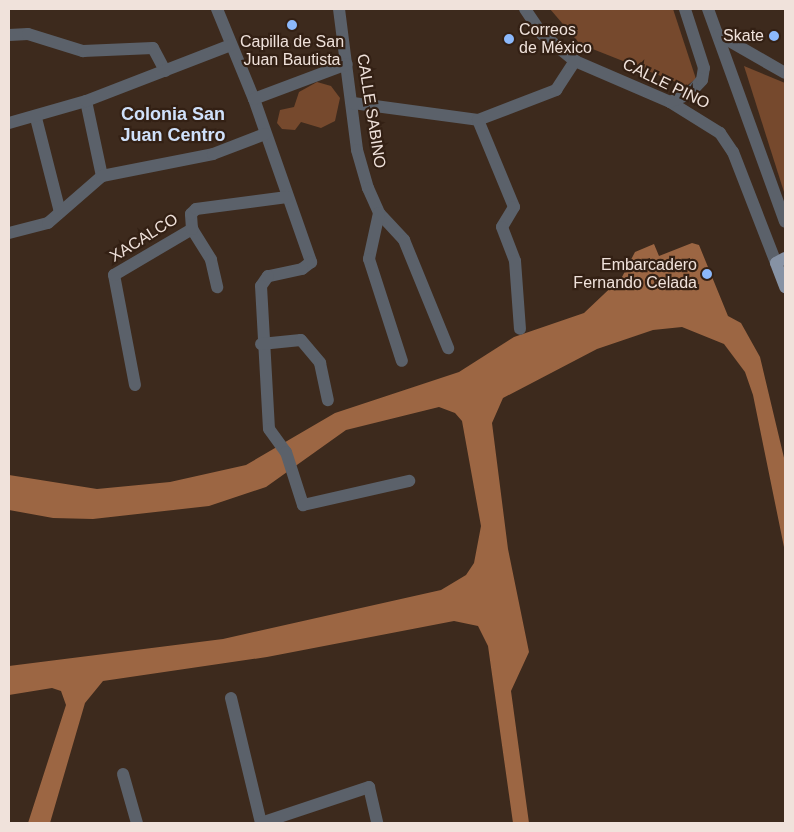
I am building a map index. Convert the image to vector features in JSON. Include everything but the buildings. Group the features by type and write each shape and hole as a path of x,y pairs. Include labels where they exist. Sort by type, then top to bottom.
{"main road":[{"path":"781,261 785,287"}],"street":[{"path":"217,9 254,99 310,262 308,267 263,280 262,344 269,429 276,441 286,452 303,505 409,481"},
{"name":"CALLE SABINO","path":"341,9 357,150 379,213 404,240 448,348"},
{"name":"CALLE PINO","path":"525,9 542,34 575,61 670,102 720,133 734,152 760,219 781,261"},
{"path":"670,102 689,94 702,80 704,68 685,9"},
{"path":"708,9 782,205 785,222"},
{"path":"9,34 28,34 82,51 153,48 165,71"},
{"path":"719,35 785,73"},
{"path":"9,123 36,118 86,101 231,44"},
{"path":"353,103 478,120 556,90 575,61"},
{"path":"254,99 347,64"},
{"path":"86,101 102,176"},
{"path":"36,118 60,212"},
{"path":"478,120 514,207 502,227 516,261 520,329"},
{"path":"9,233 48,222 102,176 213,154 265,134"},
{"name":"XACALCO","path":"135,385 114,275 192,228 191,214 196,209 287,197"},
{"path":"760,219 782,205"},
{"path":"379,213 369,259 402,361"},
{"path":"192,228 211,260 217,287"},
{"path":"262,344 301,340 320,363 328,400"},
{"path":"231,698 261,823 368,787 377,823"},
{"path":"123,774 137,823"}],"shaded area":[{"path":"550,9 673,9 696,79 686,86 580,44"},
{"path":"744,66 785,83 784,192"},
{"path":"317,82 331,86 340,98 335,121 321,128 301,122 295,130 282,129 277,123 280,110 294,107 299,92"},
{"path":"692,243 699,245 728,316 741,323 760,357 785,462 785,552 753,395 745,372 724,344 682,327 653,330 597,349 503,398 492,423 508,549 529,652 511,691 529,823 513,823 488,646 478,626 454,621 267,657 103,681 85,703 50,823 28,823 66,705 61,691 52,688 9,695 9,666 223,639 441,590 466,575 474,563 481,526 462,421 455,413 439,407 346,430 266,487 209,506 93,519 53,518 9,510 9,475 97,489 170,482 246,465 335,413 459,372 514,337 584,313 622,277 635,252 654,244 659,256"}],"place":[{"name":"Capilla de San Juan Bautista","path":"292,25"},
{"name":"Skate","path":"774,36"},
{"name":"Correos de México","path":"509,39"},
{"name":"Embarcadero Fernando Celada","path":"707,274"}],"district":[{"name":"Colonia San Juan Centro","path":"173,125"}]}
